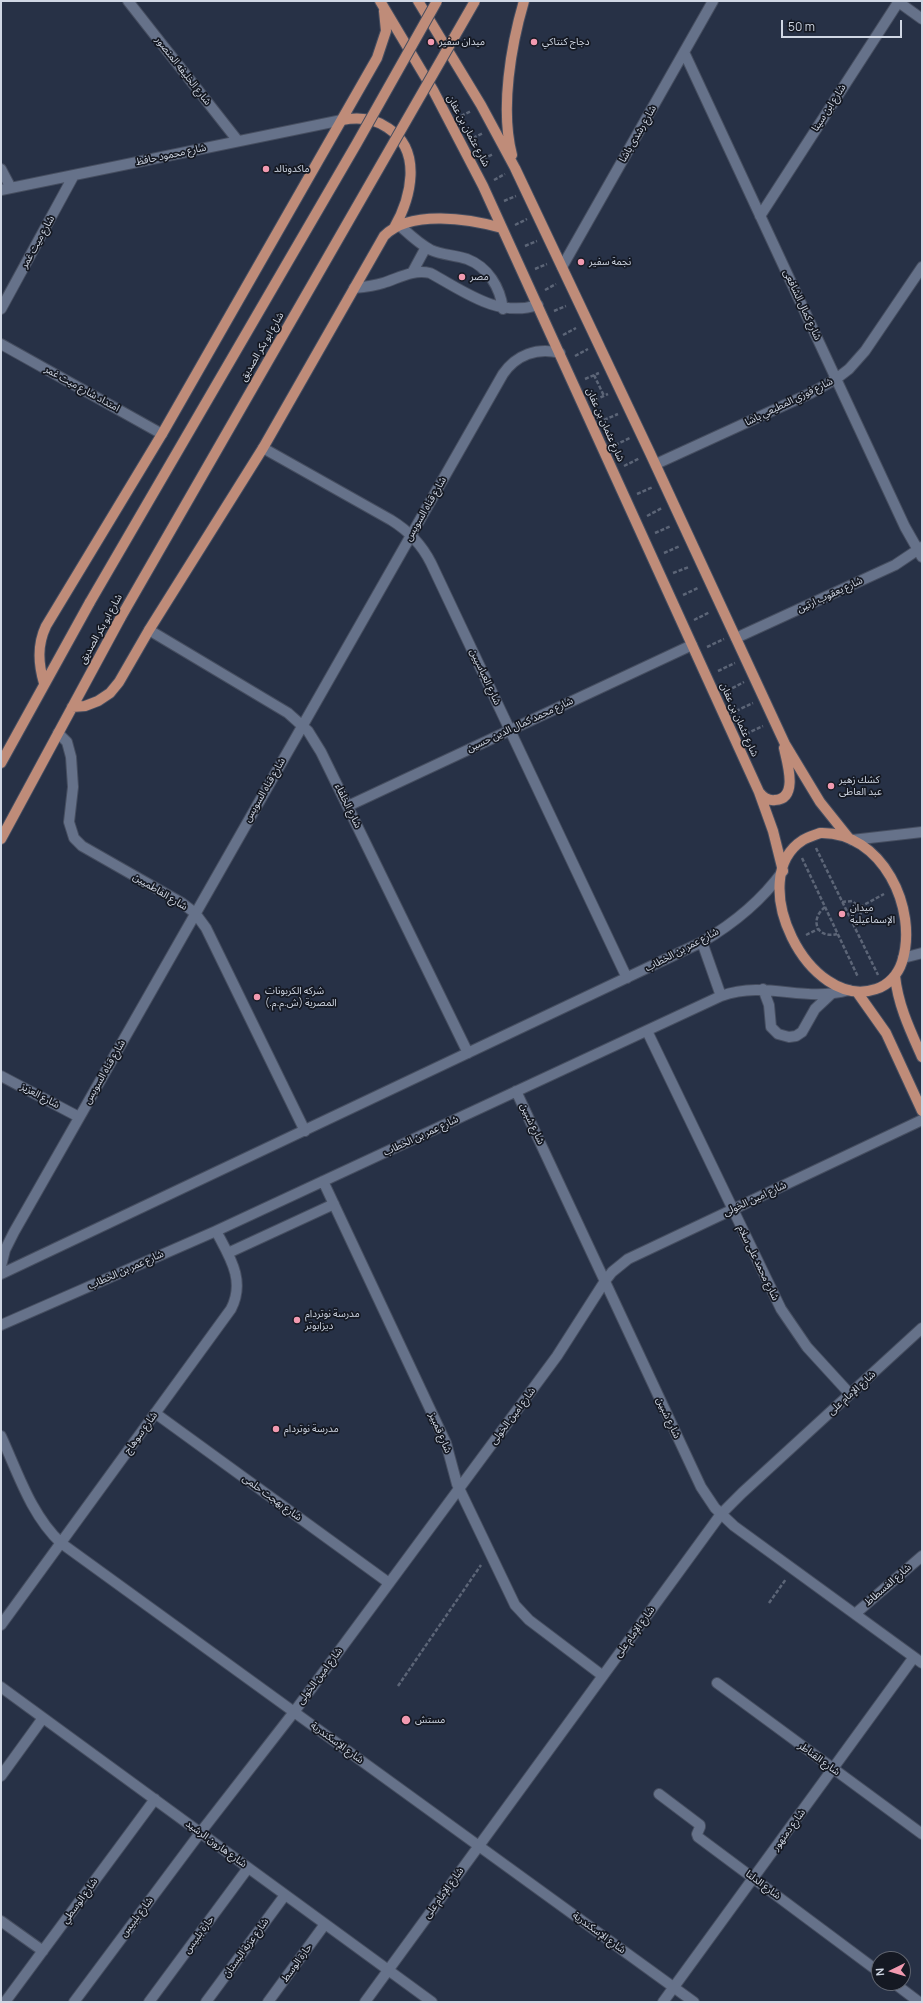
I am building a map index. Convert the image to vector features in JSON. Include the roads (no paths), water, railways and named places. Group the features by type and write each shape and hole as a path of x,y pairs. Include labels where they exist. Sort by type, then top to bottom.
{"main road":[{"path":"418,1 481,105 515,168 664,481 774,721 807,784 850,839 876,858 888,873 896,888 905,919 906,939 903,958 895,976 883,986 857,991 830,981 814,969 794,944 786,925 781,905 780,884 788,858 796,846 810,836 830,833 850,839"},
{"name":"شارع ابو بكر الصديق","path":"1,763 90,602 353,150 437,1"},
{"name":"شارع ابو بكر الصديق","path":"1,839 121,617 475,1"},
{"path":"515,168 509,136 508,90 514,43 524,1"},
{"path":"44,683 39,655 42,633 162,434 342,120 383,45 386,21 381,2"},
{"name":"شارع عثمان بن عفان","path":"381,2 451,123 493,207 759,792 773,831 783,871"},
{"path":"342,120 359,118 377,122 392,131 406,148 410,161 409,187 397,226"},
{"path":"72,707 91,704 104,697 115,688 149,630 263,448 384,236 397,226 427,220 455,219 503,229"},
{"path":"759,792 768,799 775,800 782,798 788,792 790,779 781,734"},
{"path":"895,976 902,1012 922,1057"},
{"path":"857,991 886,1033 922,1112"}],"street":[{"name":"شارع الخليفه المنصور","path":"128,1 238,141"},
{"name":"شارع رشدى باشا","path":"560,263 713,1"},
{"path":"898,1 922,19"},
{"name":"شارع ابن سينا","path":"760,216 898,1"},
{"name":"شارع كمال الشافعى","path":"684,52 836,379 921,552"},
{"name":"شارع محمود حافظ","path":"6,189 342,120"},
{"path":"1,168 6,189"},
{"name":"شارع ميت غمر","path":"1,309 74,174"},
{"path":"397,226 426,247 442,254 467,259 479,266 490,276 498,288 503,309"},
{"path":"412,273 426,247"},
{"name":"شارع فوزي المطيعي باشا","path":"656,464 811,393 836,379 860,358 922,267"},
{"path":"354,288 378,285 412,273 430,272 485,303 503,309 523,309 536,300"},
{"name":"امتداد شارع ميت غمر","path":"1,344 162,434"},
{"name":"شارع قناه السويس","path":"1,1266 11,1238 79,1117 506,369 516,360 528,354 547,351 562,357"},
{"name":"شارع العباسيين","path":"263,448 391,520 411,535 422,548 431,563 627,978"},
{"name":"شارع يعقوب ارتين","path":"735,636 921,552"},
{"name":"شارع الخلفاء","path":"149,630 285,710 302,725 317,744 468,1054"},
{"name":"شارع محمد كمال الدين حسين","path":"348,806 510,730 694,649"},
{"name":"شارع الفاطميين","path":"58,733 67,742 72,764 73,795 69,822 74,838 82,846 182,903 195,913 206,928 305,1131"},
{"path":"850,839 922,832"},
{"name":"شارع عمر بن الخطاب","path":"1,1274 702,942 745,911 775,882 783,871"},
{"path":"702,942 721,996"},
{"path":"903,958 922,953"},
{"path":"763,989 769,1004 771,1027 778,1034 789,1037 796,1036 802,1032 815,1009 831,994"},
{"name":"شارع عمر بن الخطاب","path":"1,1325 216,1231 721,996 745,990 763,989 810,995 857,991"},
{"name":"شارع محمد على سلام","path":"647,1031 778,1304 793,1329 807,1348 850,1394"},
{"name":"شارع العزيز","path":"1,1076 79,1117"},
{"name":"شارع شبين","path":"516,1091 701,1487 721,1514 737,1528 918,1660"},
{"name":"شارع امين الخولى","path":"200,1833 294,1712 557,1356 604,1281 628,1259 922,1120"},
{"name":"شارع قمبيز","path":"323,1181 446,1443 455,1480 511,1599 524,1615 603,1676"},
{"path":"228,1253 334,1204"},
{"name":"شارع سوهاج","path":"1,1626 234,1302 237,1280 234,1265 216,1231"},
{"name":"شارع الإمام على","path":"365,2002 721,1514 738,1496 922,1328"},
{"name":"شارع بهجت حلمى","path":"155,1413 389,1584"},
{"name":"شارع الإسكندرية","path":"1,1436 33,1508 46,1527 61,1543 694,2002"},
{"name":"شارع الفسطاط","path":"855,1614 922,1556"},
{"name":"شارع دمنهور","path":"663,2002 833,1769 918,1660"},
{"name":"شارع القناطر","path":"717,1683 922,1834"},
{"name":"شارع هارون الرشيد","path":"1,1687 432,2002"},
{"path":"1,1776 44,1718"},
{"name":"شارع الدلتا","path":"659,1794 700,1824 697,1834 698,1837 871,1966"},
{"name":"شارع الوسطي","path":"5,2002 154,1799"},
{"name":"شارع بلبيس","path":"74,2002 200,1833"},
{"name":"حارة بلبيس","path":"149,2002 248,1868"},
{"name":"شارع عزبة البستان","path":"206,2002 285,1895"},
{"path":"1,1921 43,1951"},
{"name":"حارة الوسط","path":"268,2002 325,1924"},
{"path":"905,1991 920,2002"}],"place":[{"name":"ميدان سفير","path":"431,42"},
{"name":"دجاج كنتاكي","path":"534,42"},
{"name":"ماكدونالد","path":"266,169"},
{"name":"نجمة سفير","path":"581,262"},
{"name":"مصر","path":"462,277"},
{"name":"كشك زهير عبد العاطى","path":"831,786"},
{"name":"ميدان الإسماعيلية","path":"842,914"},
{"name":"شركه الكربونات المصرية (ش.م.م.)","path":"257,997"},
{"name":"مدرسة نوتردام ديزابوتر","path":"297,1320"},
{"name":"مدرسة نوتردام","path":"276,1429"},
{"name":"مستش","path":"406,1720"}]}
